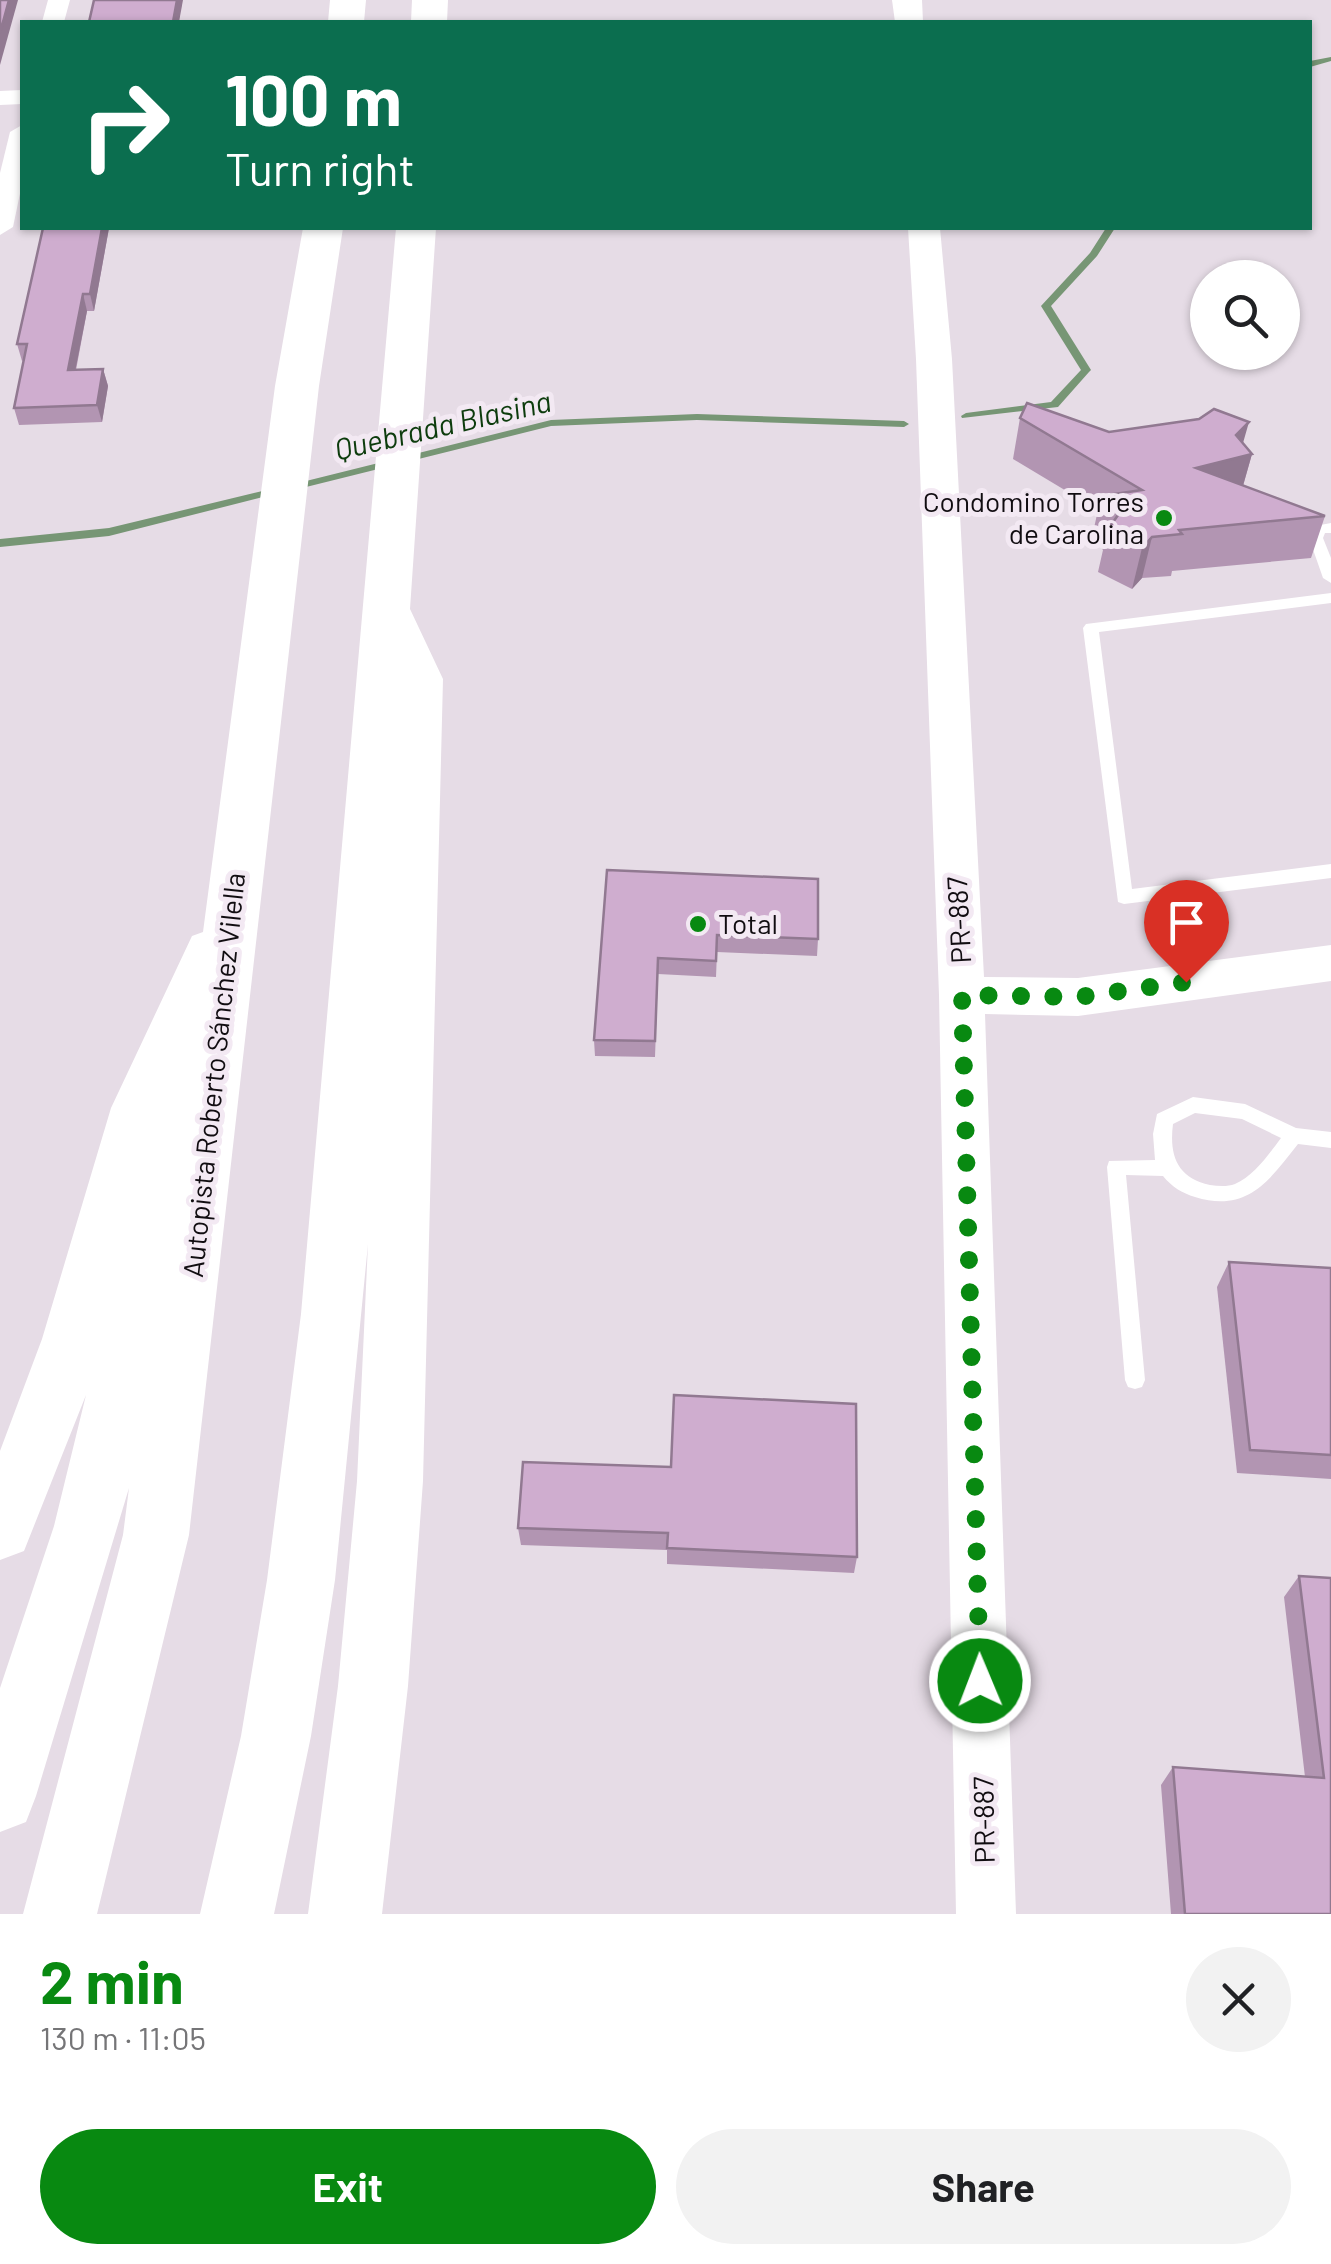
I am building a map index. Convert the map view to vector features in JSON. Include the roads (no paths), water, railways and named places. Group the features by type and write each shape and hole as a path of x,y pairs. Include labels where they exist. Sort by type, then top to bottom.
{"highway":[{"name":"Autopista Roberto Sánchez Vilella","path":"60,1914 156,1535 297,386 323,230"},
{"path":"238,1914 276,1736 302,1580 332,1314 416,230"},
{"path":"344,1914 373,1686 390,1481 410,971 418,679 386,600"},
{"path":"0,1528 45,1421 73,1339 140,1108 233,902"},
{"path":"0,1796 87,1526 123,1373 137,1275 233,902"}],"street":[{"path":"0,227 20,141"},
{"name":"PR-887","path":"924,230 934,359 962,995 986,1914"},
{"path":"962,995 1078,997 1331,962"}],"lane":[{"path":"1331,528 1320,529 1316,538 1331,578"},
{"path":"1331,598 1091,628 1124,897 1331,872"},
{"path":"1294,1136 1246,1188 1228,1195 1182,1185 1167,1168 1160,1144 1164,1120 1193,1105 1245,1112 1294,1136 1331,1140"},
{"path":"1135,1380 1116,1167 1167,1168"}],"waterway":[{"name":"Quebrada Blasina","path":"1312,64 1331,59"},
{"name":"Quebrada Blasina","path":"966,416 1054,405 1086,370 1046,306 1094,254 1109,230"},
{"name":"Quebrada Blasina","path":"294,487 551,423 697,417 904,424"},
{"name":"Quebrada Blasina","path":"0,543 109,532 275,491"}],"place":[{"name":"Condomino Torres de Carolina","path":"1164,518"},
{"name":"Total","path":"698,924"}]}
